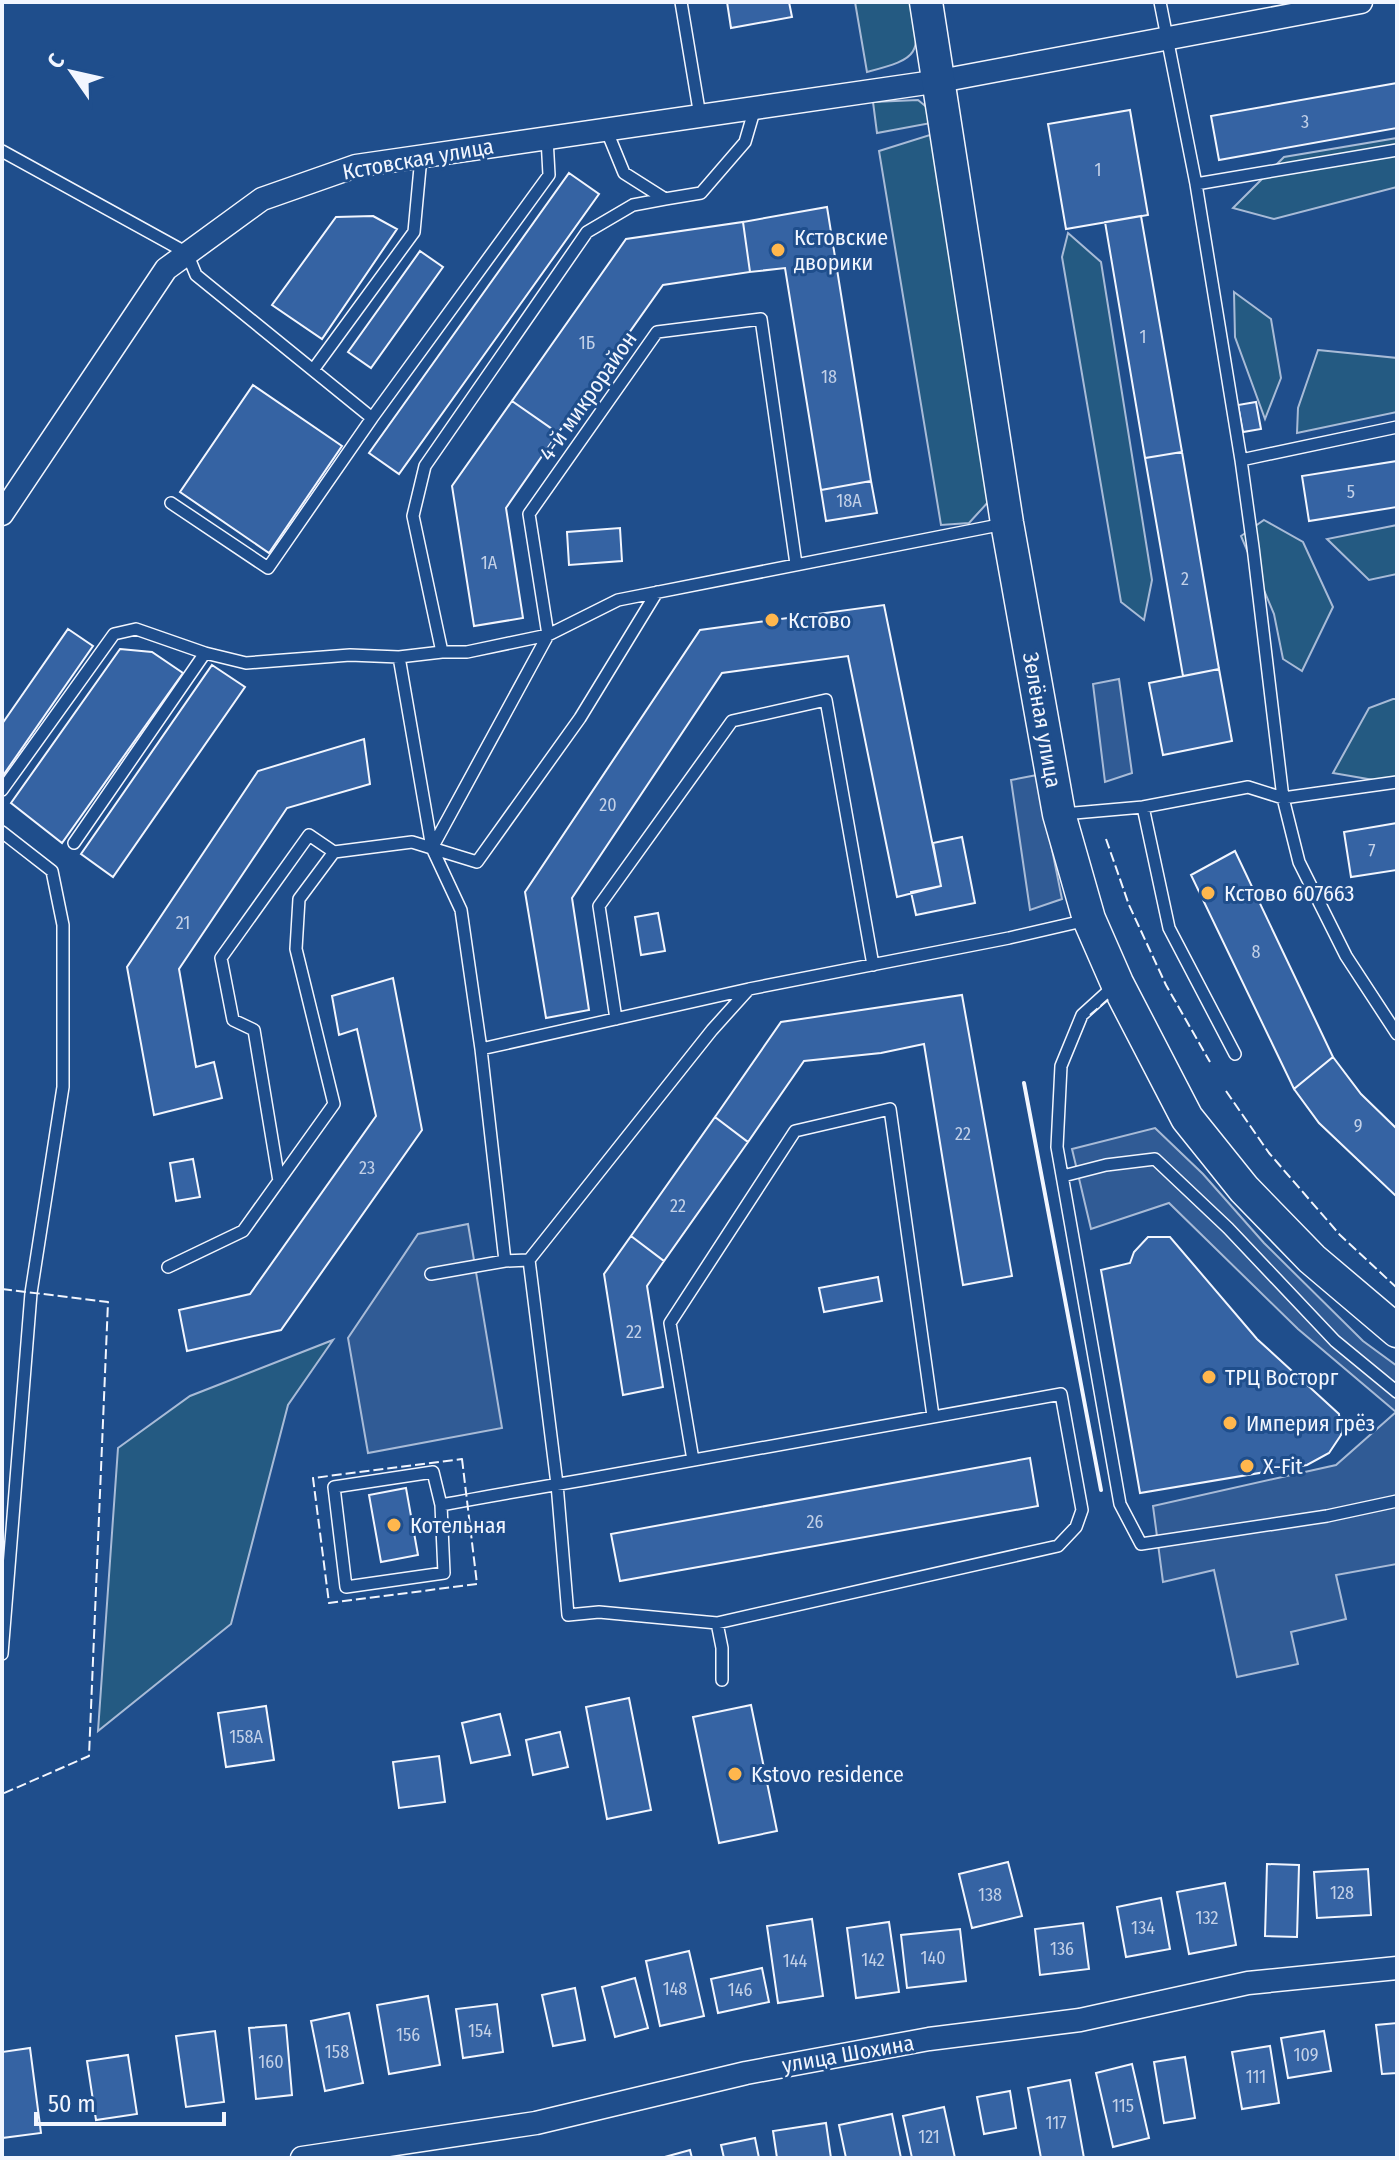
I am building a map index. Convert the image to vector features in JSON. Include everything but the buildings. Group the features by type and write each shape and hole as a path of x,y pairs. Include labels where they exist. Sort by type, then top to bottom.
{"main road":[{"name":"Зелёная улица","path":"926,2 1007,523 1059,814 1089,919 1117,983 1187,1118 1244,1189 1312,1259 1397,1331"}],"street":[{"name":"Кстовская улица","path":"2,514 166,269 262,199 356,166 940,81 1361,2"},
{"name":"улица Шохина","path":"302,2158 536,2123 746,2073 929,2039 1080,2020 1248,1983 1397,1968"}],"lane":[{"path":"681,2 700,116"},
{"path":"1160,2 1196,184 1241,460 1283,798 1299,862 1346,956 1397,1034"},
{"path":"442,652 413,516 425,466 587,232 633,205 701,193 745,142 755,108"},
{"path":"606,129 624,173 665,199"},
{"path":"171,503 268,568 372,418 549,175 547,138"},
{"path":"1196,184 1397,150"},
{"path":"2,151 187,253 196,275 372,418"},
{"path":"313,370 414,232 421,157"},
{"name":"4-й микрорайон","path":"548,635 529,514 657,332 761,319 796,564"},
{"path":"1241,460 1397,427"},
{"path":"2,790 114,634 136,629 205,653 246,663 350,655 399,657 467,652 548,635 618,600 1007,523"},
{"path":"279,1181 254,1030 233,1020 221,958 309,835 334,852 412,842 477,862 580,718 657,592"},
{"path":"432,848 548,635"},
{"path":"74,843 205,653"},
{"path":"399,657 432,848 461,910 481,1049 505,1261"},
{"path":"616,1019 599,906 732,721 826,700 873,965"},
{"path":"1059,814 1143,807 1248,787 1283,798 1397,782"},
{"path":"1143,807 1169,928 1235,1054"},
{"path":"2,832 52,871 63,925 63,1087 31,1293 2,1654"},
{"path":"168,1267 243,1231 334,1104 296,949 299,899 334,852"},
{"path":"481,1049 749,989 1089,919"},
{"path":"1117,983 1082,1015 1061,1066 1057,1147 1120,1504 1141,1544 1327,1516 1397,1501"},
{"path":"441,1505 557,1484 693,1460 933,1416 1061,1394 1082,1510 1076,1527 1058,1546 717,1623 599,1612 568,1615 557,1484 529,1260 712,1030 749,989"},
{"path":"693,1460 670,1323 795,1131 890,1109 933,1416"},
{"path":"1063,1176 1106,1165 1155,1159 1228,1228 1335,1341 1397,1392"},
{"path":"431,1274 505,1261 529,1260"},
{"path":"433,1472 441,1505 444,1573 346,1587 334,1487 433,1472"},
{"path":"717,1623 722,1648 722,1680"}],"shaded area":[{"path":"855,2 912,2 916,33 913,52 898,63 867,72"},
{"path":"918,100 929,109 931,123 877,133 873,102"},
{"path":"933,134 990,500 969,523 941,525 879,151"},
{"path":"1397,138 1397,187 1274,219 1233,208 1284,157"},
{"path":"1068,233 1101,262 1152,580 1144,620 1121,602 1062,257"},
{"path":"1234,292 1271,319 1281,378 1265,419 1235,337"},
{"path":"1318,350 1397,358 1397,412 1297,433 1298,408"},
{"path":"1264,520 1303,542 1333,607 1302,671 1283,659 1274,614 1241,536"},
{"path":"1397,525 1397,574 1369,580 1327,539"},
{"path":"1119,679 1132,773 1105,782 1093,684"},
{"path":"1397,699 1397,784 1333,773 1369,708"},
{"path":"1037,775 1062,899 1030,910 1011,780"},
{"path":"1155,1128 1363,1341 1397,1366 1397,1564 1336,1575 1346,1619 1291,1632 1298,1664 1237,1677 1214,1570 1163,1582 1153,1506 1336,1465 1396,1412 1298,1329 1169,1203 1091,1229 1072,1149"},
{"path":"468,1224 502,1428 368,1453 348,1338 418,1234"},
{"path":"333,1340 288,1405 231,1624 98,1731 118,1448 190,1396"}],"fence":[{"path":"1106,839 1129,905 1166,985 1210,1062"},
{"path":"1090,1015 1111,997"},
{"path":"1226,1091 1269,1153 1340,1235 1397,1288"},
{"path":"2,1289 108,1302 89,1756 2,1794"},
{"path":"462,1459 477,1584 329,1603 313,1478 462,1459"}],"wall":[{"path":"1024,1083 1101,1490"}],"place":[{"name":"Кстовские дворики","path":"778,250"},
{"name":"Кстово","path":"772,620"},
{"name":"Кстово 607663","path":"1208,893"},
{"name":"ТРЦ Восторг","path":"1209,1377"},
{"name":"Империя грёз","path":"1230,1423"},
{"name":"X-Fit","path":"1247,1466"},
{"name":"Котельная","path":"394,1525"},
{"name":"Kstovo residence","path":"735,1774"}]}
